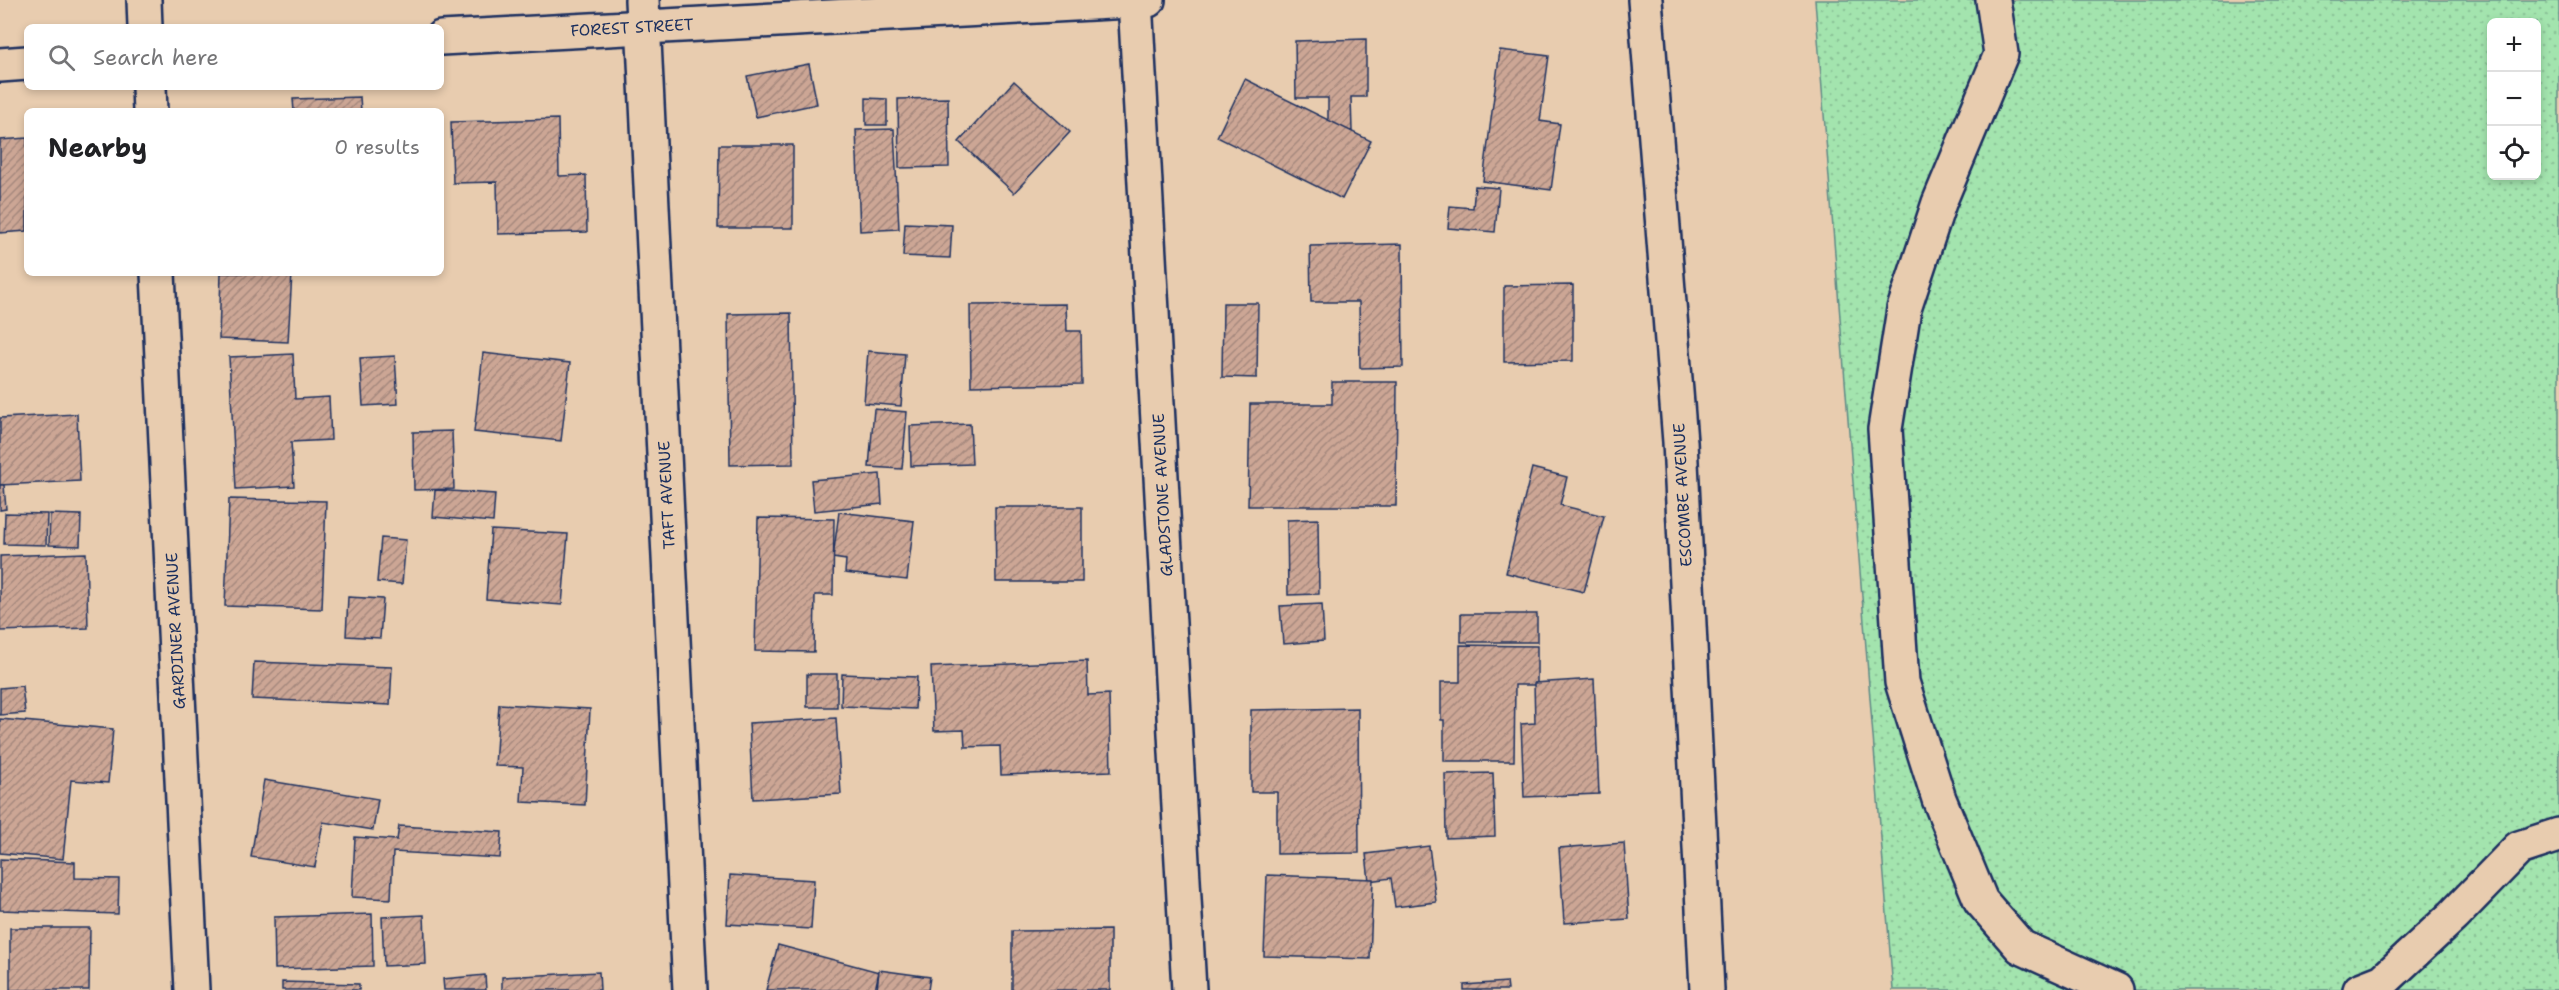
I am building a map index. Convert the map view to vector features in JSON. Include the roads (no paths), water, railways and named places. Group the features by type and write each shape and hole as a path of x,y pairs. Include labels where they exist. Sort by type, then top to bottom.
{"street":[{"path":"144,0 146,24"},
{"name":"FOREST STREET","path":"444,38 643,13 1139,0"},
{"name":"GLADSTONE AVENUE","path":"1139,0 1189,990"},
{"name":"ESCOMBE AVENUE","path":"1645,0 1680,454 1707,990"},
{"path":"1993,0 2001,54 1939,203 1904,309 1885,429 1902,682 1939,799 1981,901 2021,946 2116,990"},
{"name":"TAFT AVENUE","path":"643,13 690,990"},
{"path":"0,65 24,63"},
{"path":"149,90 150,108"},
{"name":"GARDINER AVENUE","path":"158,276 192,990"},
{"path":"2360,990 2382,981 2453,916 2519,848 2559,835"}]}
